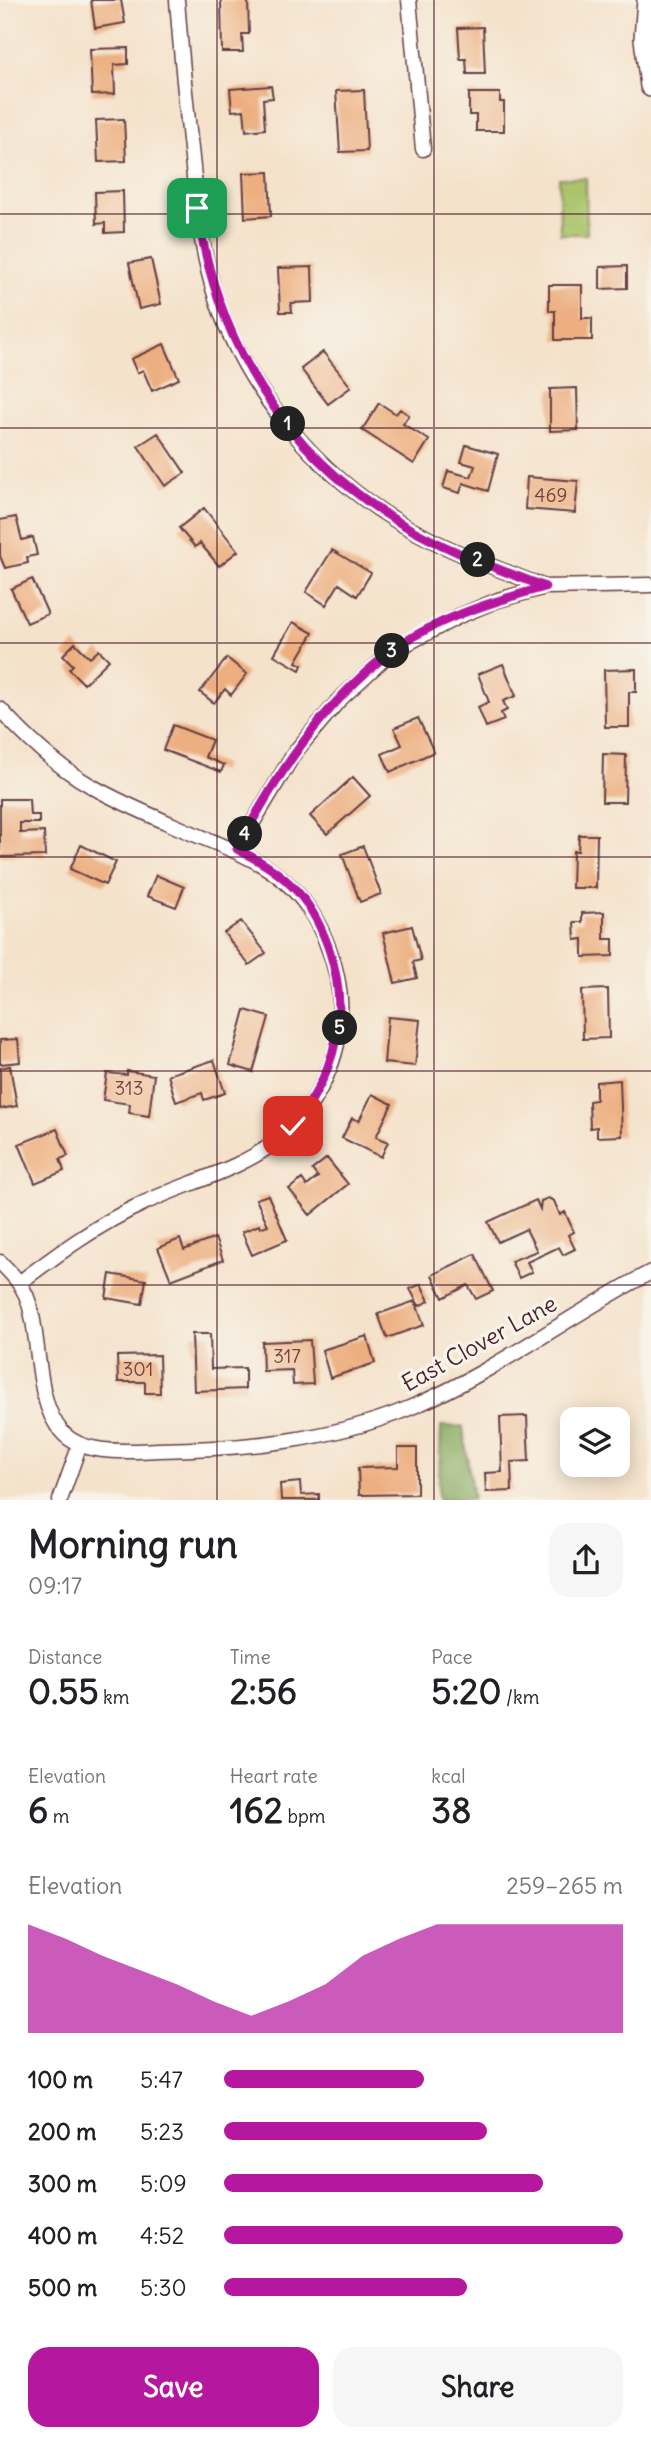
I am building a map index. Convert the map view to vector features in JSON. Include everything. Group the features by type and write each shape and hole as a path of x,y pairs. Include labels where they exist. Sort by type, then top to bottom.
{"street":[{"path":"177,0 202,248 217,301 242,357 265,395 317,458 370,502 436,542 545,587"},
{"path":"409,0 423,149"},
{"path":"648,0 645,39 651,86"},
{"path":"237,849 270,789 302,743 339,700 391,652 459,616 498,600 545,587 651,584"},
{"path":"0,709 43,754 94,788 191,832 237,849 291,885 318,922 340,989 340,1031 334,1054 317,1093 293,1126 261,1152 116,1217 87,1233 19,1283"},
{"path":"0,1262 19,1283 30,1308 52,1413 62,1432 80,1444 60,1500"},
{"name":"East Clover Lane","path":"80,1444 115,1449 221,1448 311,1436 372,1421 445,1392 651,1272"}],"green space":[{"path":"559,178 586,178 587,234 560,234"},
{"path":"441,1426 463,1427 473,1499 438,1499"}],"building":[{"path":"91,0 121,0 125,23 95,28"},
{"path":"221,0 248,0 249,34 242,34 243,52 222,52"},
{"path":"483,27 485,74 467,74 466,59 460,59 458,28"},
{"path":"128,48 128,64 114,65 115,94 92,95 90,49"},
{"path":"271,86 273,98 263,99 265,129 246,131 244,110 232,111 230,89"},
{"path":"364,90 367,151 340,152 336,91"},
{"path":"469,93 500,93 500,102 504,102 504,131 476,131 476,115 469,115"},
{"path":"124,119 126,161 98,162 96,120"},
{"path":"269,172 271,216 245,218 243,173"},
{"path":"123,191 124,232 105,233 105,223 96,224 95,192"},
{"path":"151,259 161,304 139,309 129,263"},
{"path":"627,266 627,288 600,289 600,267"},
{"path":"312,267 313,302 291,303 292,312 280,312 278,268"},
{"path":"549,285 582,285 582,318 592,318 592,340 555,340 555,311 549,311"},
{"path":"164,344 179,379 152,391 143,370 137,373 131,359"},
{"path":"323,352 351,387 328,404 301,369"},
{"path":"577,388 578,430 550,431 550,389"},
{"path":"379,403 396,414 400,409 409,415 403,424 429,440 414,464 362,430"},
{"path":"158,433 185,473 165,486 138,446"},
{"path":"466,445 498,454 488,491 463,483 460,493 443,488 448,471 471,477 475,466 461,462"},
{"path":"527,477 578,481 575,513 525,509"},
{"path":"204,508 238,551 219,566 200,543 195,547 179,528"},
{"path":"16,517 22,540 33,537 37,555 27,557 28,563 5,568 0,556 0,520"},
{"path":"332,550 371,573 357,596 339,584 326,605 306,592"},
{"path":"32,579 48,614 27,623 11,589"},
{"path":"293,622 313,633 296,662 302,665 300,670 274,655"},
{"path":"75,643 90,658 99,650 109,660 84,684 69,669 73,665 63,655"},
{"path":"227,658 247,674 231,695 225,689 214,703 200,692"},
{"path":"503,664 516,696 503,701 507,710 501,713 504,720 486,727 478,707 489,702 478,674"},
{"path":"636,669 636,692 629,692 629,727 605,727 604,670"},
{"path":"418,718 434,752 390,772 382,754 402,745 394,728"},
{"path":"173,725 212,740 205,757 224,765 221,772 163,750"},
{"path":"603,754 626,755 625,802 602,802"},
{"path":"353,777 370,796 327,834 310,816"},
{"path":"0,799 29,799 30,815 39,815 39,823 20,823 20,833 44,832 45,856 0,857"},
{"path":"579,835 597,835 596,888 572,888 573,851 578,851"},
{"path":"81,845 116,862 105,885 70,869"},
{"path":"363,846 381,894 360,902 342,854"},
{"path":"156,875 184,887 176,907 147,896"},
{"path":"604,912 604,939 613,939 613,956 583,957 583,939 575,940 574,922 582,922 582,913"},
{"path":"241,921 266,953 249,965 224,933"},
{"path":"412,926 421,960 413,962 417,978 395,983 383,933"},
{"path":"608,989 609,1038 583,1039 582,990"},
{"path":"245,1010 269,1017 253,1072 230,1065"},
{"path":"388,1017 420,1020 415,1066 384,1063"},
{"path":"18,1039 20,1062 0,1064 0,1040"},
{"path":"214,1060 225,1093 204,1100 202,1093 176,1102 168,1075"},
{"path":"10,1066 17,1106 0,1109 0,1068"},
{"path":"127,1071 154,1075 149,1116 129,1113 130,1104 103,1100 107,1073 127,1075"},
{"path":"620,1080 622,1136 597,1137 597,1127 590,1128 589,1101 596,1100 596,1082"},
{"path":"372,1094 392,1104 376,1137 388,1142 381,1157 342,1138 352,1118 359,1121"},
{"path":"57,1129 68,1156 60,1159 64,1171 35,1183 19,1144"},
{"path":"327,1158 348,1184 310,1215 289,1189 302,1179 307,1186 318,1177 312,1170"},
{"path":"268,1195 287,1240 252,1255 242,1232 259,1225 260,1228 268,1225 256,1199"},
{"path":"548,1198 554,1201 560,1215 565,1212 574,1232 568,1235 575,1249 563,1255 559,1247 527,1262 532,1272 519,1278 511,1261 537,1251 526,1229 498,1242 488,1222 536,1200 540,1209 541,1201"},
{"path":"215,1238 223,1260 171,1280 158,1248 180,1239 184,1250"},
{"path":"475,1254 493,1291 476,1299 468,1285 443,1298 432,1275"},
{"path":"110,1274 146,1280 142,1304 106,1298"},
{"path":"421,1284 429,1301 419,1306 410,1289"},
{"path":"415,1301 424,1325 387,1338 378,1314"},
{"path":"192,1334 210,1334 211,1369 245,1368 245,1389 194,1391"},
{"path":"367,1336 375,1363 330,1378 322,1350"},
{"path":"310,1340 313,1384 293,1385 292,1370 263,1371 262,1342"},
{"path":"159,1355 160,1393 145,1393 145,1382 118,1382 117,1356"},
{"path":"527,1416 529,1461 511,1462 512,1491 486,1492 485,1473 502,1472 500,1417"},
{"path":"398,1448 417,1448 417,1494 359,1495 358,1468 398,1467"},
{"path":"300,1482 301,1495 319,1494 319,1500 281,1500 280,1484"}],"route":[{"path":"197,208 202,248 217,301 242,357 265,395 317,458 342,481 400,523 436,542 545,587 498,600 459,616 391,652 315,726 270,789 237,849 273,870 291,885 306,903 327,944 340,989 340,1031 334,1054 317,1093 293,1126"}]}
